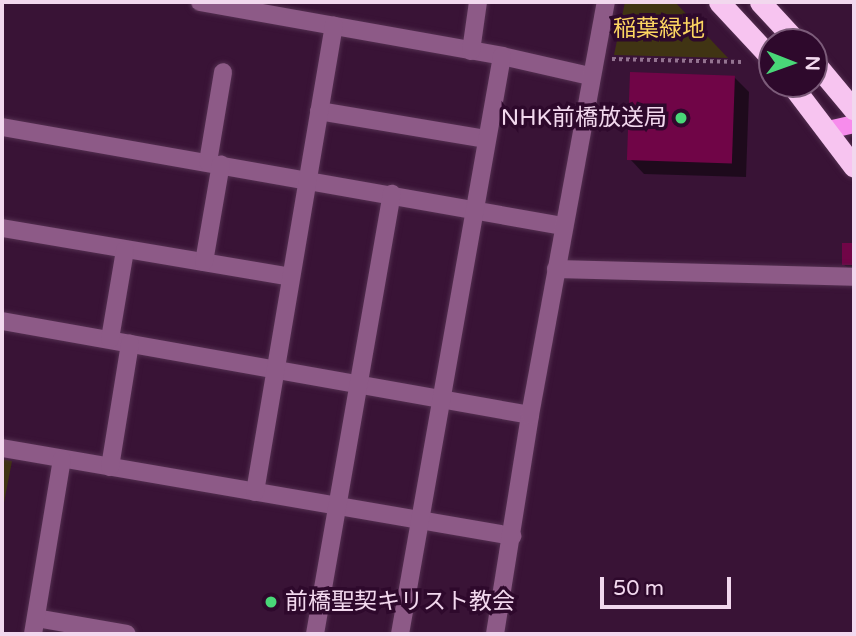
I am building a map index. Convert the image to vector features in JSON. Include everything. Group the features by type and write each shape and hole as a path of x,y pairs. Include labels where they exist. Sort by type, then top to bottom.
{"highway":[{"path":"719,2 758,44"},
{"path":"760,2 784,28"},
{"path":"828,79 854,110"},
{"path":"802,98 854,167"}],"main road":[{"path":"828,130 854,124"}],"street":[{"path":"200,2 274,8 334,26 502,56 590,76"},
{"path":"471,51 478,2"},
{"path":"495,634 563,226 606,2"},
{"path":"255,492 334,26"},
{"path":"400,634 502,56"},
{"path":"204,262 223,72"},
{"path":"319,111 487,139"},
{"path":"2,127 476,208 563,226"},
{"path":"315,634 392,194"},
{"path":"2,228 291,278"},
{"path":"110,339 125,250"},
{"path":"556,269 854,277"},
{"path":"2,321 530,415"},
{"path":"110,467 130,344"},
{"path":"2,448 512,536"},
{"path":"62,459 34,626 127,634"}],"path":[{"path":"610,59 742,61"}],"green space":[{"name":"稲葉緑地","path":"625,2 675,2 728,58 614,55"},
{"path":"2,459 12,461 2,513"}],"building":[{"name":"NHK前橋放送局","path":"630,72 735,76 732,164 627,160"},
{"path":"842,243 854,243 854,265 842,265"}],"place":[{"name":"NHK前橋放送局","path":"681,118"},
{"name":"前橋聖契キリスト教会","path":"271,602"}]}
